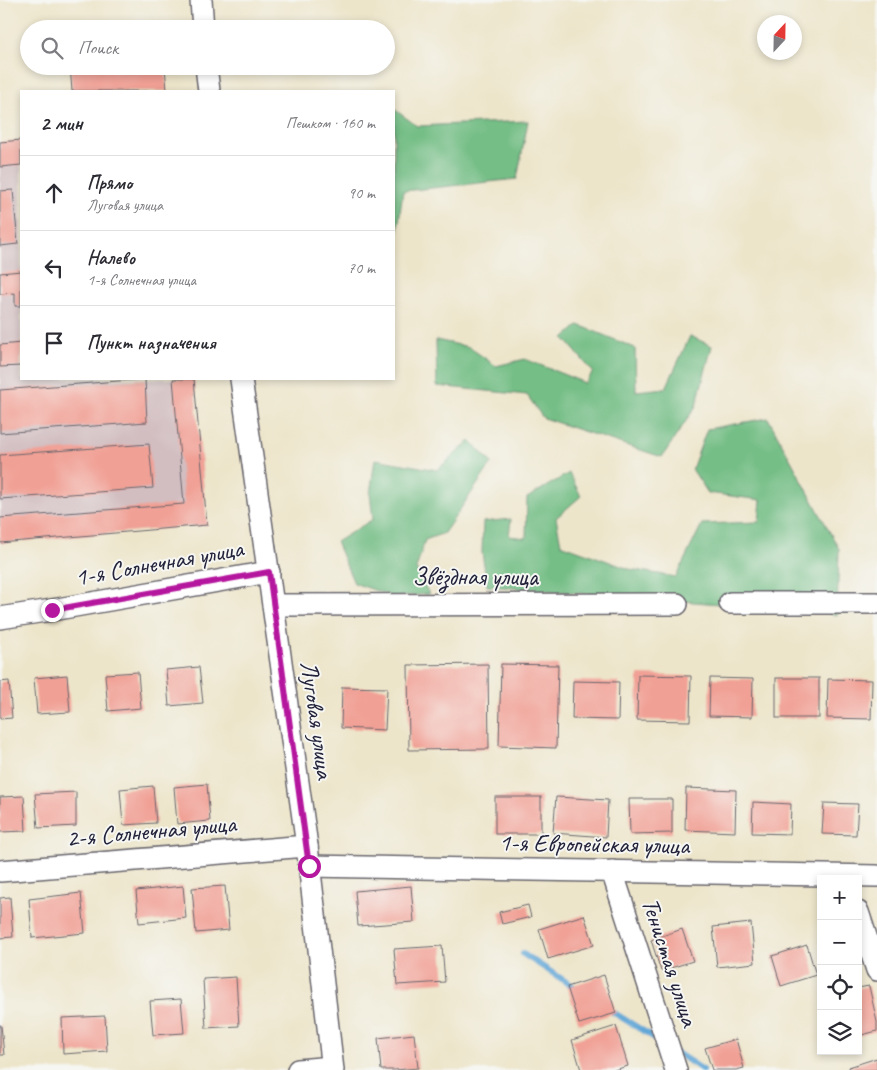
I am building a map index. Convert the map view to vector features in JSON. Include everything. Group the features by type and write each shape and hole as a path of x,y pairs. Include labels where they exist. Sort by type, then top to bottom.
{"street":[{"path":"201,0 202,20"},
{"path":"207,75 209,90"},
{"name":"Луговая улица","path":"241,380 308,856 332,1069"},
{"name":"1-я Солнечная улица","path":"0,618 269,572"},
{"path":"730,603 877,603"},
{"name":"Звёздная улица","path":"274,605 677,604"},
{"name":"2-я Солнечная улица","path":"0,871 308,856"},
{"name":"1-я Европейская улица","path":"308,856 612,871 817,876"},
{"name":"Тенистая улица","path":"612,871 676,1070"},
{"name":"1-я Европейская улица","path":"862,876 877,876"},
{"path":"861,920 877,970"},
{"path":"298,1070 332,1069"}],"shaded area":[{"path":"20,140 20,380 194,380 207,525 0,543 0,142"}],"green space":[{"path":"395,110 417,126 528,121 517,179 403,191 395,251"},
{"path":"579,325 635,348 636,391 666,388 690,336 712,346 696,406 662,457 543,418 527,395 437,386 436,340 469,347 496,366 525,359 585,383 593,372 564,338"},
{"path":"768,418 839,549 837,615 812,609 733,605 487,586 482,552 483,522 511,519 509,536 526,538 527,498 569,473 581,496 556,518 561,544 629,569 676,577 702,524 759,522 761,500 708,493 692,469 707,429"},
{"path":"470,441 492,463 444,533 425,540 416,569 429,594 394,597 354,583 336,542 373,519 370,494 375,459 437,470"}],"building":[{"path":"71,75 166,75 167,90 72,90"},
{"path":"20,140 20,165 0,167 0,142"},
{"path":"13,190 18,244 0,246 0,191"},
{"path":"20,271 20,306 15,306 15,293 0,294 0,273"},
{"path":"20,343 20,366 0,367 0,345"},
{"path":"145,380 147,422 0,433 0,390"},
{"path":"173,380 194,380 207,525 0,543 0,518 184,504"},
{"path":"149,444 153,488 0,499 0,455"},
{"path":"488,664 489,749 409,750 408,665"},
{"path":"501,664 558,665 556,748 499,746"},
{"path":"199,667 203,703 169,706 166,670"},
{"path":"138,672 141,708 108,711 105,674"},
{"path":"67,675 70,712 37,714 34,678"},
{"path":"638,675 691,676 690,721 637,720"},
{"path":"710,678 753,679 752,717 709,716"},
{"path":"776,678 819,678 819,718 776,718"},
{"path":"828,679 872,680 871,719 827,718"},
{"path":"9,681 12,718 0,719 0,682"},
{"path":"573,681 619,682 618,720 572,719"},
{"path":"342,687 387,688 385,730 341,728"},
{"path":"207,784 210,821 177,824 174,787"},
{"path":"153,786 156,823 123,825 120,789"},
{"path":"686,788 736,790 735,832 685,830"},
{"path":"76,792 76,826 38,828 35,794"},
{"path":"24,796 26,831 0,832 0,797"},
{"path":"495,797 541,797 541,834 495,834"},
{"path":"556,797 608,800 606,837 553,833"},
{"path":"629,799 672,799 672,833 630,834"},
{"path":"753,802 791,804 790,834 752,833"},
{"path":"824,803 858,804 856,835 822,834"},
{"path":"183,886 186,918 139,923 136,891"},
{"path":"225,886 229,930 196,933 192,888"},
{"path":"411,886 414,922 358,926 355,891"},
{"path":"81,893 85,933 32,938 29,899"},
{"path":"10,897 13,937 0,938 0,898"},
{"path":"528,905 531,917 502,924 499,912"},
{"path":"584,915 594,945 548,959 539,929"},
{"path":"751,923 755,963 717,967 713,927"},
{"path":"682,929 693,961 661,971 651,940"},
{"path":"807,945 816,975 781,986 772,956"},
{"path":"442,946 445,982 397,985 394,949"},
{"path":"604,975 616,1013 579,1024 567,987"},
{"path":"236,977 239,1026 206,1028 203,979"},
{"path":"869,986 877,1022 877,1031 862,1035 862,1010 862,987"},
{"path":"181,999 184,1033 153,1035 150,1001"},
{"path":"105,1016 107,1051 63,1054 62,1018"},
{"path":"1,1025 4,1055 0,1055"},
{"path":"616,1026 628,1066 614,1070 581,1070 572,1040"},
{"path":"414,1034 418,1068 381,1070 378,1038"},
{"path":"736,1039 744,1068 712,1070 705,1048"},
{"path":"877,1058 877,1070 850,1070 849,1067"}],"waterway":[{"path":"523,954 579,990"},
{"path":"608,1009 661,1042"},
{"path":"677,1053 703,1070"}],"route":[{"path":"52,610 269,572 309,866"}]}
